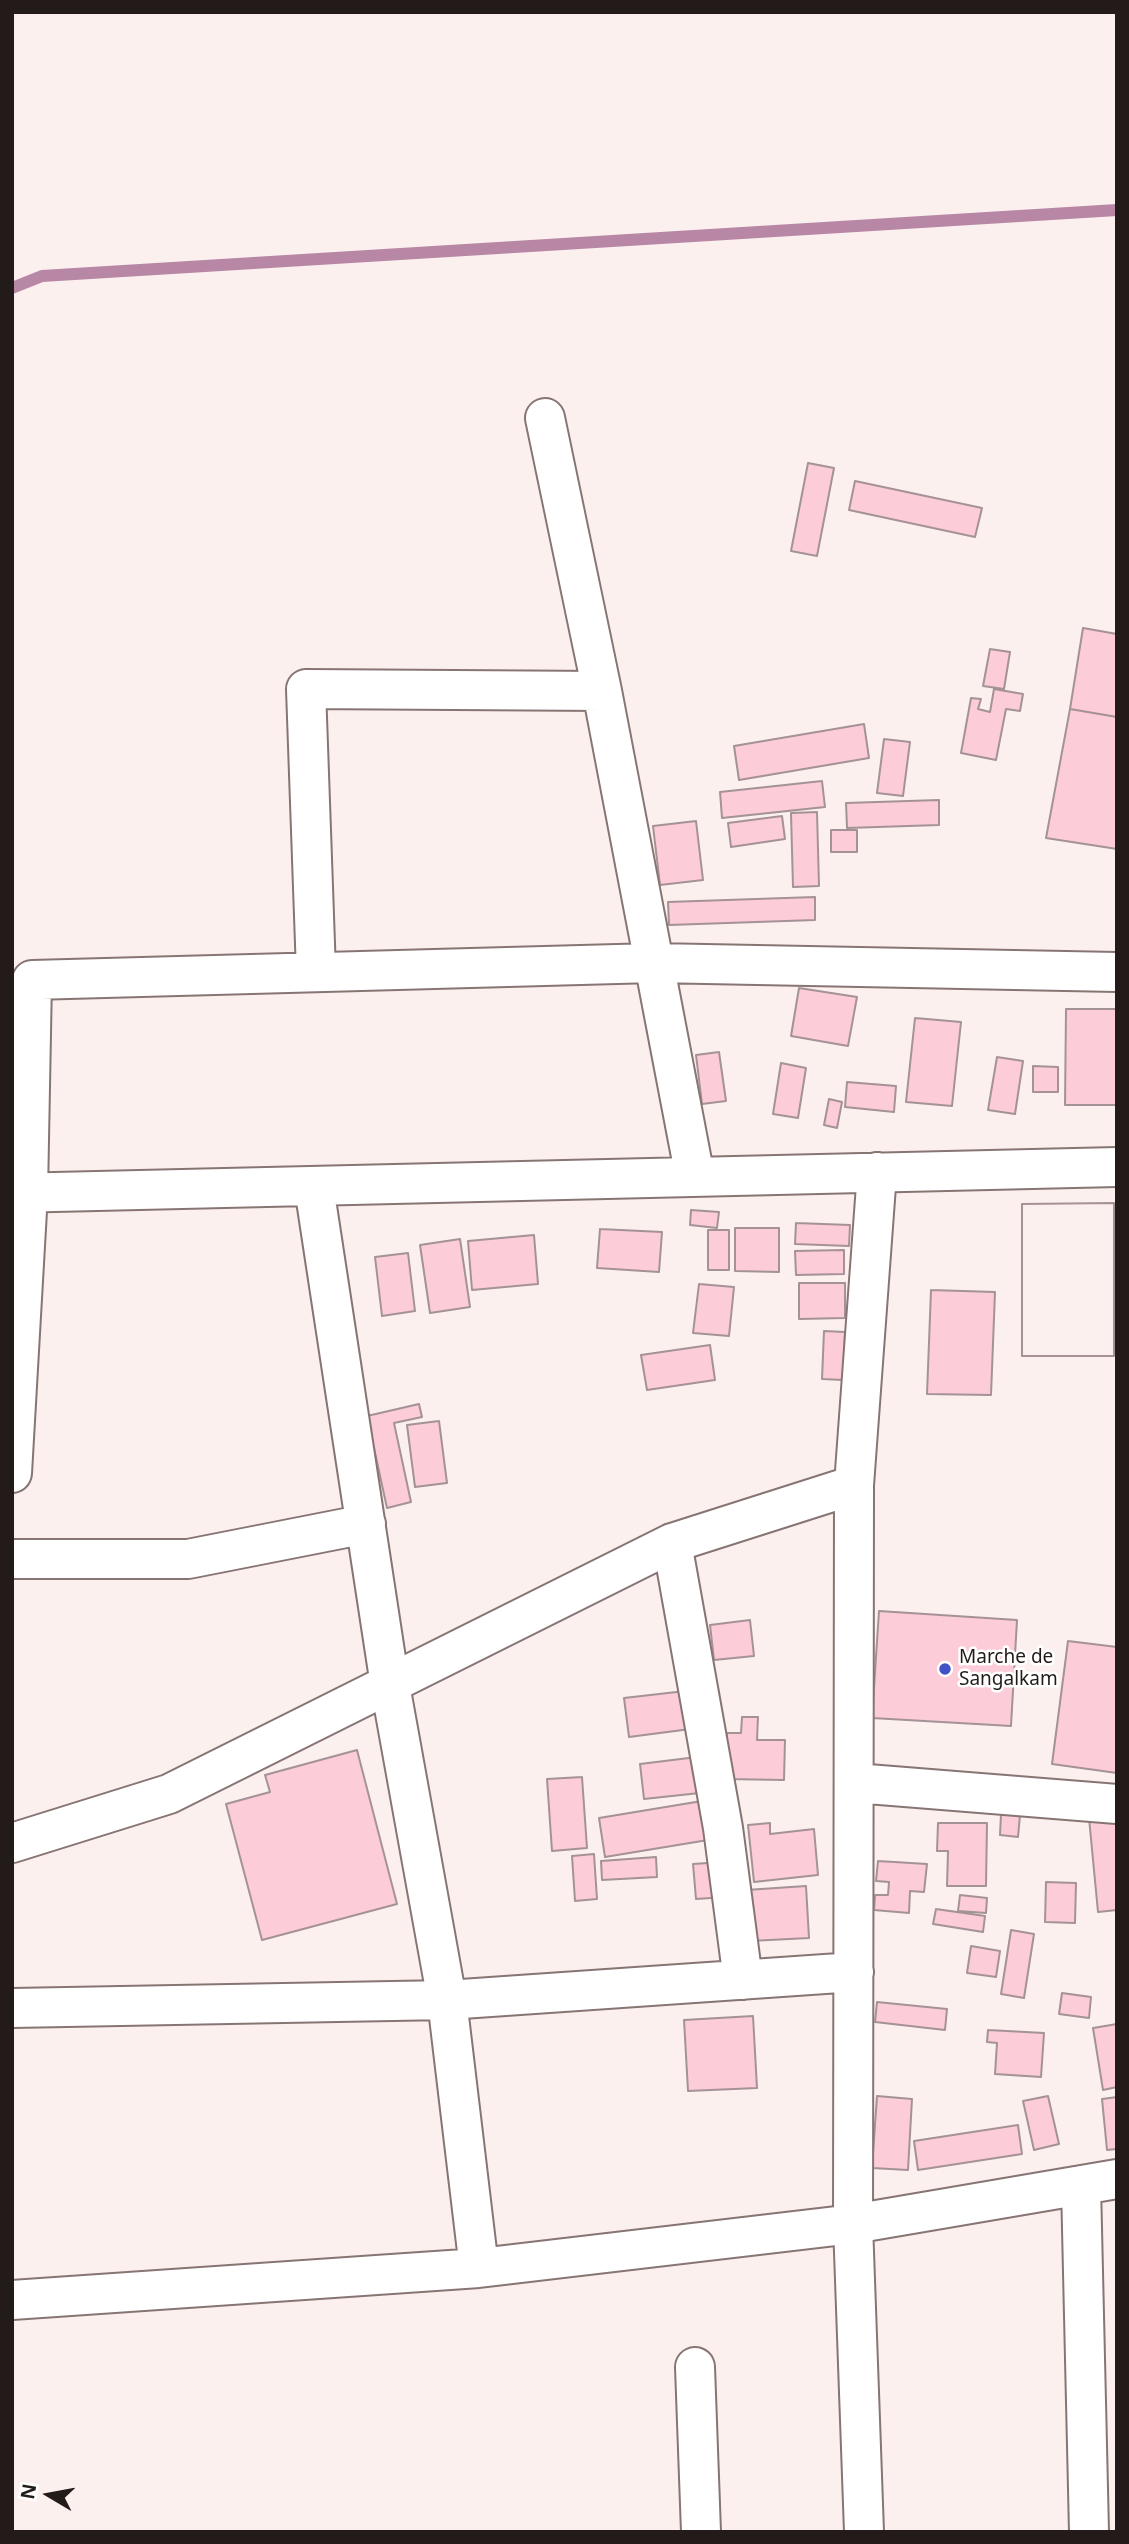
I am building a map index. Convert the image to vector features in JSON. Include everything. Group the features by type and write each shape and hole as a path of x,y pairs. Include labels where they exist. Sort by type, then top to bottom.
{"street":[{"path":"544,418 602,691 695,1177"},
{"path":"316,972 306,689 602,691"},
{"path":"12,1473 20,1193 32,980 654,963 1117,972"},
{"path":"20,1193 1117,1167"},
{"path":"864,2532 853,2224 854,1485 877,1172"},
{"path":"314,1187 390,1685 447,2000 479,2268"},
{"path":"12,1843 169,1794 672,1543 854,1485"},
{"path":"12,1559 188,1559 366,1524"},
{"path":"672,1543 723,1829 743,1980"},
{"path":"855,1783 1117,1804"},
{"path":"12,2008 447,2000 854,1972"},
{"path":"12,2300 479,2268 853,2224 1099,2182 1089,2532"},
{"path":"695,2367 701,2532"}],"building":[{"path":"808,463 834,468 817,556 791,551"},
{"path":"855,481 982,508 975,537 849,510"},
{"path":"1083,628 1117,634 1117,717 1070,709"},
{"path":"990,649 1010,652 1004,689 983,686"},
{"path":"994,689 1023,694 1020,711 1006,709 996,760 961,753 971,698 981,699 978,709 990,712"},
{"path":"1070,709 1117,717 1117,849 1046,838"},
{"path":"864,724 869,758 739,780 734,746"},
{"path":"884,739 910,742 903,796 877,793"},
{"path":"822,781 825,807 722,818 720,792"},
{"path":"939,800 939,825 847,828 846,803"},
{"path":"817,812 819,886 793,887 791,813"},
{"path":"782,816 785,839 731,847 728,823"},
{"path":"696,821 703,880 660,885 653,826"},
{"path":"831,830 857,830 857,852 831,852"},
{"path":"815,897 815,920 669,925 668,902"},
{"path":"799,988 857,997 848,1046 791,1036"},
{"path":"1066,1009 1117,1009 1117,1105 1065,1105"},
{"path":"915,1018 961,1022 952,1106 906,1102"},
{"path":"719,1052 726,1101 702,1104 696,1055"},
{"path":"997,1057 1023,1061 1015,1114 988,1110"},
{"path":"781,1063 806,1068 798,1118 773,1114"},
{"path":"1033,1066 1058,1067 1058,1092 1033,1092"},
{"path":"847,1082 896,1086 894,1112 845,1107"},
{"path":"829,1099 842,1102 837,1128 824,1125"},
{"path":"1114,1203 1114,1356 1022,1356 1022,1204"},
{"path":"1114,1203 1114,1356 1022,1356 1022,1204"},
{"path":"691,1210 719,1212 717,1228 690,1225"},
{"path":"796,1223 850,1225 849,1246 795,1244"},
{"path":"735,1228 779,1228 779,1272 735,1271"},
{"path":"600,1229 662,1232 659,1272 597,1268"},
{"path":"708,1230 729,1230 729,1270 708,1270"},
{"path":"534,1235 538,1284 472,1290 468,1241"},
{"path":"460,1239 470,1307 430,1313 420,1245"},
{"path":"844,1250 844,1274 796,1275 795,1251"},
{"path":"408,1253 415,1311 382,1316 375,1257"},
{"path":"799,1283 845,1283 845,1318 799,1319"},
{"path":"699,1284 734,1287 729,1336 693,1333"},
{"path":"931,1290 995,1292 991,1395 927,1394"},
{"path":"824,1331 845,1332 843,1380 822,1379"},
{"path":"710,1345 715,1380 647,1390 641,1355"},
{"path":"419,1404 422,1417 394,1423 411,1502 387,1508 367,1416"},
{"path":"439,1421 447,1483 415,1487 407,1425"},
{"name":"Marche de Sangalkam","path":"879,1611 1017,1620 1011,1726 872,1718"},
{"path":"750,1620 754,1656 714,1660 710,1625"},
{"path":"1068,1641 1117,1647 1117,1773 1052,1764"},
{"path":"694,1690 698,1728 629,1737 624,1698"},
{"path":"742,1717 758,1717 757,1740 785,1740 784,1780 726,1779 727,1733 741,1733"},
{"path":"357,1750 397,1904 262,1940 226,1804 270,1792 265,1775"},
{"path":"705,1756 709,1792 644,1799 640,1764"},
{"path":"582,1777 587,1848 552,1851 547,1779"},
{"path":"708,1800 714,1839 605,1857 599,1818"},
{"path":"1001,1814 1020,1815 1018,1837 1000,1835"},
{"path":"1117,1816 1117,1910 1098,1912 1089,1818"},
{"path":"770,1823 770,1834 814,1829 818,1875 754,1882 748,1825"},
{"path":"938,1823 987,1823 986,1886 947,1886 948,1851 937,1851"},
{"path":"594,1854 597,1899 575,1901 572,1856"},
{"path":"656,1857 657,1877 602,1880 601,1861"},
{"path":"878,1861 927,1864 924,1892 910,1891 909,1913 874,1910 875,1895 888,1895 889,1882 876,1881"},
{"path":"723,1862 725,1897 696,1899 693,1864"},
{"path":"1046,1882 1076,1883 1075,1923 1045,1922"},
{"path":"806,1886 809,1938 750,1941 746,1890"},
{"path":"960,1895 987,1898 986,1913 958,1911"},
{"path":"936,1909 985,1916 983,1932 933,1924"},
{"path":"1011,1930 1034,1934 1024,1998 1001,1994"},
{"path":"971,1946 1000,1951 996,1977 967,1973"},
{"path":"1062,1993 1091,1997 1089,2018 1059,2014"},
{"path":"877,2002 947,2009 945,2030 875,2022"},
{"path":"753,2016 757,2088 688,2091 684,2020"},
{"path":"1117,2024 1117,2087 1103,2090 1093,2028"},
{"path":"988,2030 1044,2033 1041,2077 995,2074 997,2043 987,2042"},
{"path":"877,2096 912,2099 908,2170 872,2168"},
{"path":"1048,2096 1059,2144 1034,2150 1023,2101"},
{"path":"1117,2097 1117,2149 1107,2150 1102,2099"},
{"path":"1018,2125 1022,2154 918,2170 914,2141"}],"waterway":[{"path":"12,288 42,276 1117,210"}],"place":[{"name":"Marche de Sangalkam","path":"945,1669"}]}
